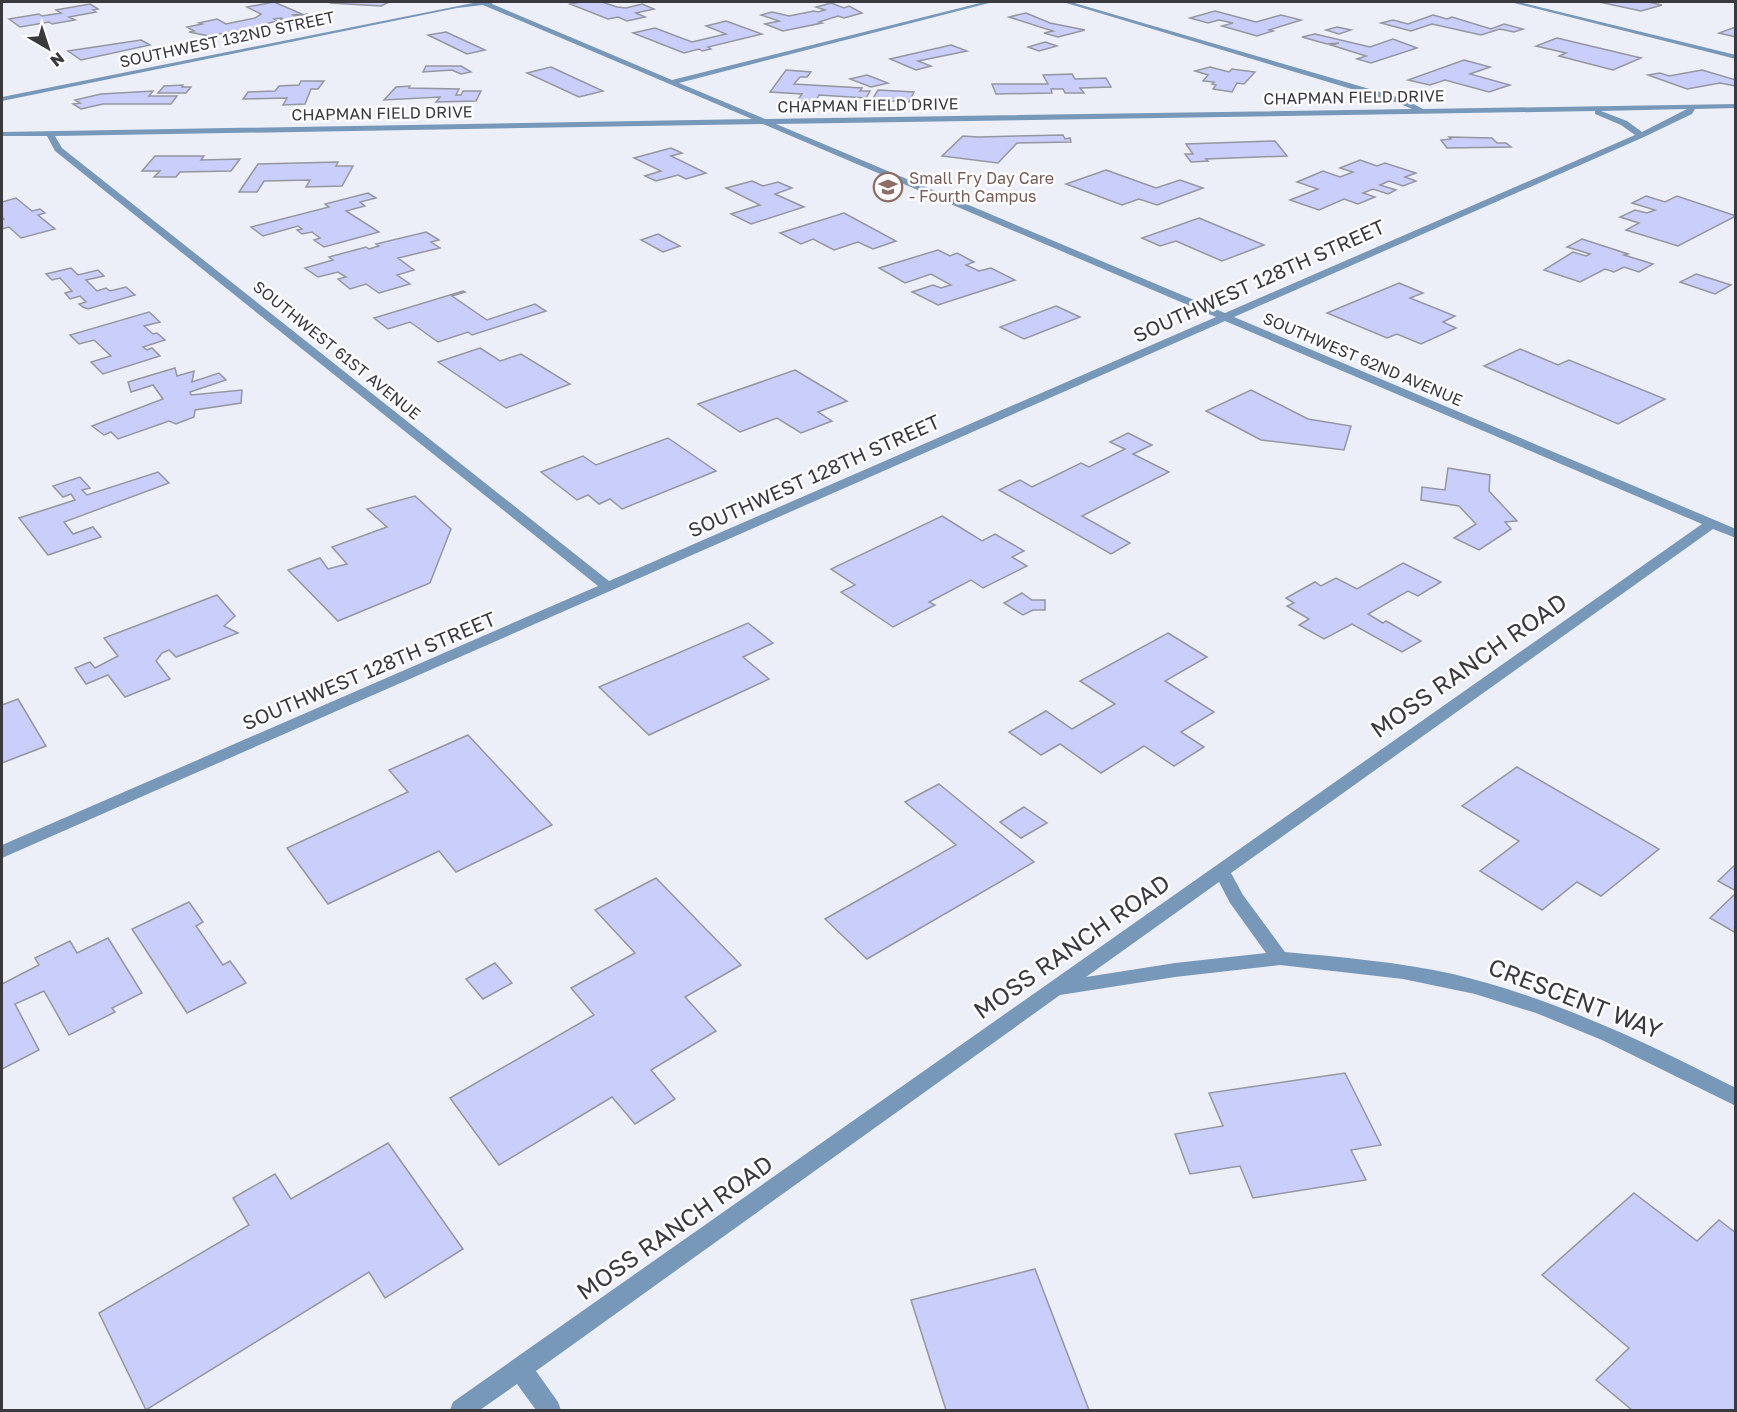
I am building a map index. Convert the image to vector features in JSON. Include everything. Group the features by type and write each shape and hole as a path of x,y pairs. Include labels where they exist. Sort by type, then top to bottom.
{"street":[{"name":"SOUTHWEST 62ND AVENUE","path":"483,2 764,122 823,142 1736,534"},
{"name":"SOUTHWEST 132ND STREET","path":"2,99 457,6 494,2"},
{"path":"672,82 990,2"},
{"path":"1066,2 1401,101 1425,111"},
{"path":"1513,2 1736,57"},
{"name":"CHAPMAN FIELD DRIVE","path":"2,134 764,122 828,124 1736,106"},
{"name":"SOUTHWEST 128TH STREET","path":"2,852 1641,135 1689,112 1692,107"},
{"path":"1586,109 1624,123 1641,135"},
{"name":"SOUTHWEST 61ST AVENUE","path":"50,133 58,149 609,588"},
{"name":"MOSS RANCH ROAD","path":"461,1410 1711,524"},
{"path":"1221,870 1236,899 1280,958"},
{"name":"CRESCENT WAY","path":"1051,990 1175,970 1280,958 1411,973 1476,987 1533,1005 1601,1032 1736,1098"},
{"path":"520,1368 550,1410"}],"building":[{"path":"274,2 302,14 293,15 295,16 307,14 317,18 290,24 281,18 274,19 277,21 265,24 268,25 209,36 189,32 194,31 187,27 217,19 226,24 255,18 261,14 247,7"},
{"path":"389,2 381,6 330,3"},
{"path":"602,2 626,8 642,4 654,9 636,13 645,17 627,21 618,17 608,19 570,4"},
{"path":"1599,2 1648,2 1662,5 1641,11"},
{"path":"831,3 844,8 849,6 862,13 844,18 838,16 819,22 822,23 783,31 765,24 779,21 761,15 772,12 789,16 818,12 825,10 816,7"},
{"path":"90,4 98,9 93,10 96,12 69,17 75,20 20,27 9,19 61,13 56,10"},
{"path":"1215,11 1256,22 1281,15 1301,20 1257,36 1222,26 1233,23 1219,20 1208,23 1190,18"},
{"path":"1026,13 1050,23 1085,30 1058,37 1044,33 1053,31 1009,17"},
{"path":"1433,15 1447,19 1452,17 1491,29 1504,24 1523,29 1514,32 1500,29 1481,35 1432,24 1411,31 1381,23 1393,20 1408,24"},
{"path":"726,21 762,34 708,47 711,49 684,53 633,33 655,28 692,42 726,34 706,26"},
{"path":"1337,27 1351,30 1339,34 1326,30"},
{"path":"1736,27 1736,37 1719,33 1733,28"},
{"path":"446,32 485,50 467,54 428,35"},
{"path":"1315,34 1370,47 1393,39 1417,48 1371,63 1357,59 1366,56 1331,45 1339,43 1327,44 1302,37"},
{"path":"1557,38 1641,58 1613,70 1559,56 1566,53 1536,46"},
{"path":"141,40 150,45 81,60 68,51"},
{"path":"1045,42 1057,46 1039,51 1028,47"},
{"path":"951,45 967,51 918,61 931,66 916,70 890,59"},
{"path":"1464,60 1490,67 1470,74 1510,85 1489,92 1445,80 1430,85 1408,80"},
{"path":"426,66 461,66 471,72 461,74 452,70 423,72"},
{"path":"551,67 603,91 579,97 527,73"},
{"path":"1210,67 1229,72 1232,69 1255,72 1244,84 1237,83 1232,92 1213,89 1216,85 1212,84 1214,82 1203,81 1208,75 1195,71"},
{"path":"786,70 811,72 807,77 800,77 794,84 862,88 860,91 870,91 866,98 819,95 815,102 797,101 802,94 770,92"},
{"path":"1702,70 1736,80 1736,86 1720,83 1687,89 1648,75 1660,73 1669,76"},
{"path":"1072,74 1075,79 1106,78 1111,87 1080,88 1084,93 1065,93 1063,89 1051,89 1052,93 996,94 992,84 1048,84 1043,75"},
{"path":"867,75 888,83 871,87 850,79"},
{"path":"301,81 324,81 318,89 311,89 305,104 283,105 287,98 243,99 248,92 275,91 279,86 299,85"},
{"path":"183,85 182,87 191,87 186,93 158,93 164,86"},
{"path":"410,86 409,88 459,89 456,95 461,95 463,91 481,91 476,101 436,102 440,97 384,100 396,87"},
{"path":"878,90 914,92 909,102 872,100"},
{"path":"153,91 149,96 177,96 171,104 103,104 81,109 73,104 80,103 75,100 101,94"},
{"path":"1063,135 1065,139 1070,138 1071,142 1017,143 998,163 942,156 963,136"},
{"path":"1449,137 1492,138 1497,143 1506,143 1511,147 1447,148 1441,140 1451,139"},
{"path":"1275,141 1287,156 1206,159 1208,161 1191,162 1185,154 1193,154 1186,144"},
{"path":"671,148 682,153 671,156 706,173 686,179 678,175 656,181 645,176 661,171 634,158"},
{"path":"155,156 204,156 201,160 240,159 231,171 180,172 176,177 154,177 160,171 142,171"},
{"path":"1360,160 1377,166 1385,163 1416,173 1405,177 1416,181 1403,186 1389,181 1380,185 1396,190 1388,194 1373,189 1363,193 1375,197 1358,204 1344,199 1319,210 1290,200 1318,189 1297,182 1323,171 1340,177 1353,172 1340,168"},
{"path":"338,162 336,166 353,166 342,186 306,187 310,180 264,181 257,192 239,192 258,164"},
{"path":"1106,170 1156,188 1180,180 1203,188 1157,205 1139,199 1122,205 1066,184"},
{"path":"752,181 763,186 778,182 792,188 775,194 804,207 751,224 731,214 760,205 726,188"},
{"path":"368,193 376,198 360,202 365,206 346,211 379,232 324,247 314,240 320,238 312,232 302,234 297,230 302,229 298,226 263,236 251,227 329,207 325,204"},
{"path":"1646,196 1665,202 1677,196 1736,216 1678,246 1626,230 1639,223 1620,217 1635,210 1647,213 1655,210 1632,203"},
{"path":"16,198 32,211 40,209 45,213 38,215 55,229 21,238 9,227 2,229 4,219 2,202"},
{"path":"844,213 896,241 873,249 858,242 834,250 813,239 801,244 780,233"},
{"path":"1199,218 1264,245 1222,261 1176,241 1160,246 1142,238"},
{"path":"426,232 439,240 431,242 440,248 398,258 414,270 397,275 410,284 379,293 366,284 350,289 338,279 346,277 338,272 318,277 305,268 333,260 329,257 366,247 369,249 379,246 376,244"},
{"path":"658,234 680,246 663,252 641,240"},
{"path":"1582,239 1653,264 1639,272 1624,267 1614,272 1605,269 1580,282 1544,270 1573,252 1586,256 1590,254 1567,247"},
{"path":"938,250 950,256 957,253 974,262 966,265 979,271 991,268 1015,280 938,305 912,292 933,285 941,288 951,285 931,274 905,283 879,268"},
{"path":"71,268 78,275 98,270 104,276 86,280 97,291 126,287 135,295 88,309 83,307 79,304 86,302 80,296 70,299 65,293 72,291 60,278 52,280 46,274"},
{"path":"1696,274 1731,285 1715,294 1680,282"},
{"path":"1399,283 1423,293 1410,298 1455,316 1443,322 1456,328 1421,344 1397,334 1387,338 1327,313"},
{"path":"465,292 452,296 487,320 535,304 546,311 472,335 468,332 438,342 410,322 388,329 374,318"},
{"path":"1056,306 1080,317 1024,339 1000,327"},
{"path":"149,312 160,322 144,326 165,340 143,347 147,350 152,348 160,356 103,374 91,362 111,356 94,340 79,344 70,335"},
{"path":"480,348 500,361 521,354 570,384 506,408 438,362"},
{"path":"1520,349 1558,365 1569,360 1665,399 1618,424 1484,366"},
{"path":"175,368 177,376 194,371 192,382 219,373 226,380 190,392 191,395 242,390 241,403 195,410 194,417 176,424 169,421 118,439 111,432 104,435 92,426 163,399 153,385 131,392 128,382"},
{"path":"795,370 847,401 818,412 832,421 801,433 777,418 740,432 698,404"},
{"path":"1251,390 1308,419 1351,426 1344,450 1261,440 1206,411"},
{"path":"1128,433 1152,445 1133,454 1169,472 1082,516 1130,543 1111,554 999,490 1020,480 1032,487 1081,463 1089,467 1125,449 1110,442"},
{"path":"668,438 716,471 622,509 610,499 599,504 588,495 577,500 541,472 583,456 596,465"},
{"path":"1448,468 1490,475 1489,491 1517,521 1505,522 1511,529 1479,550 1454,538 1476,524 1459,506 1421,500 1422,487 1445,490"},
{"path":"158,472 169,483 64,522 73,534 93,527 101,537 48,555 19,518 75,500 71,494 63,497 53,486 80,477 90,488 82,490 87,495"},
{"path":"415,496 451,529 430,583 338,621 288,570 320,558 328,569 347,564 332,547 387,527 367,509"},
{"path":"942,516 982,541 995,534 1024,551 1012,557 1027,566 983,588 971,580 929,602 935,605 893,627 841,592 855,585 831,569"},
{"path":"1403,563 1441,582 1418,596 1408,591 1368,614 1383,623 1386,621 1421,641 1402,652 1352,624 1324,639 1299,625 1309,619 1287,606 1294,603 1286,598 1315,582 1321,586 1336,578 1357,589"},
{"path":"1022,593 1032,600 1045,600 1045,610 1033,610 1023,615 1004,603"},
{"path":"217,595 235,616 224,626 238,633 176,657 169,650 162,653 156,661 170,679 125,697 108,675 86,684 75,668 90,662 95,668 118,656 104,638"},
{"path":"748,623 773,643 743,657 769,679 649,735 599,687"},
{"path":"1168,633 1207,657 1165,681 1214,712 1181,732 1204,747 1174,766 1144,746 1101,773 1060,744 1041,755 1009,732 1046,711 1072,729 1115,704 1080,681"},
{"path":"18,699 46,746 2,763 2,705"},
{"path":"468,735 552,825 456,872 439,851 328,904 287,848 408,792 389,770"},
{"path":"1517,767 1659,849 1601,896 1577,882 1542,910 1480,871 1519,841 1462,806"},
{"path":"939,784 1034,862 867,959 825,919 956,845 905,802"},
{"path":"1024,807 1047,823 1021,838 1000,822"},
{"path":"1736,864 1736,891 1718,881"},
{"path":"656,878 741,965 685,997 716,1031 651,1070 675,1099 635,1124 612,1097 499,1165 450,1098 594,1015 571,988 635,953 595,910"},
{"path":"1736,893 1736,933 1710,918"},
{"path":"189,902 203,922 196,926 223,965 230,961 246,983 187,1013 132,929"},
{"path":"108,938 142,993 112,1008 115,1012 69,1035 44,991 15,1004 39,1050 2,1069 2,984 39,965 35,958 70,941 77,953"},
{"path":"495,963 512,983 483,999 466,979"},
{"path":"1345,1073 1381,1145 1351,1150 1366,1180 1253,1198 1240,1166 1190,1174 1175,1134 1223,1126 1209,1093"},
{"path":"388,1143 463,1249 385,1298 369,1272 146,1410 99,1313 249,1225 233,1198 275,1174 291,1199"},
{"path":"1634,1193 1697,1241 1719,1220 1736,1233 1736,1410 1632,1410 1596,1380 1629,1348 1542,1275"},
{"path":"1035,1269 1089,1410 946,1410 911,1300"}],"place":[{"name":"Small Fry Day Care - Fourth Campus","path":"888,187"}]}
